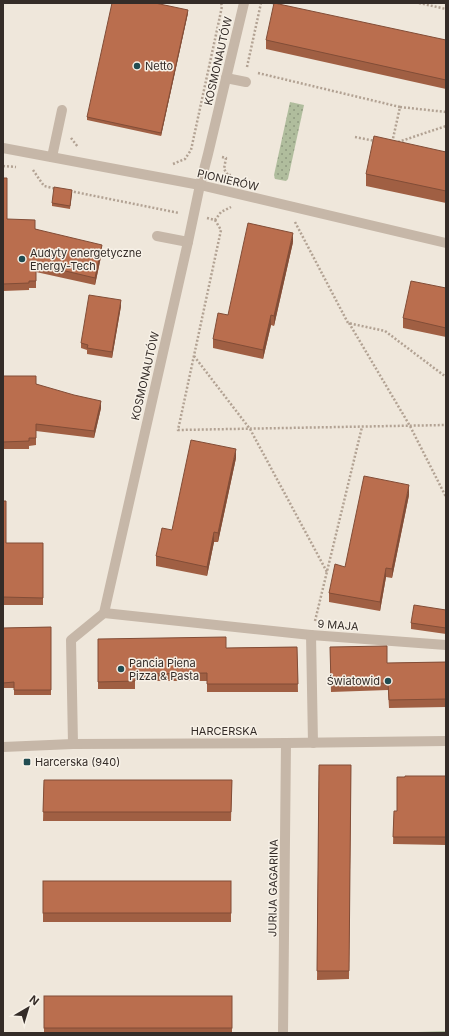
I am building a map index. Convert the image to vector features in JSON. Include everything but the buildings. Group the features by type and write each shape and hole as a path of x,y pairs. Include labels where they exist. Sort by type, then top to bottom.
{"street":[{"name":"KOSMONAUTÓW","path":"104,613 200,185 244,3"},
{"path":"226,78 246,82"},
{"path":"52,157 62,110"},
{"name":"PIONIERÓW","path":"3,148 200,185 446,243"},
{"path":"157,236 188,242"},
{"path":"73,744 72,640 104,613 311,635"},
{"name":"9 MAJA","path":"313,743 311,635 446,645"},
{"name":"HARCERSKA","path":"3,747 73,744 446,741"},
{"name":"JURIJA GAGARINA","path":"283,1033 286,743"}],"path":[{"path":"170,164 175,164 185,159 191,150 222,6 220,3"},
{"path":"246,70 261,3"},
{"path":"272,3 279,5"},
{"path":"419,3 446,9"},
{"path":"254,72 400,107 446,112"},
{"path":"400,107 392,144 446,126"},
{"path":"57,134 71,137 79,148"},
{"path":"354,137 377,141"},
{"path":"191,150 226,158 224,169 228,174 235,176"},
{"path":"3,166 18,168"},
{"path":"26,169 34,170 44,186 59,189"},
{"path":"66,190 215,220 221,230 178,430 446,425"},
{"path":"215,220 221,212 231,207 235,207"},
{"path":"302,222 294,220 348,323 410,426 446,497"},
{"path":"348,323 385,331 446,377"},
{"path":"194,356 250,429 327,572"},
{"path":"311,635 362,427"}],"green space":[{"path":"290,102 304,105 288,179 286,181 275,179 274,175"},
{"path":"446,1031 446,1033 387,1033"}],"place":[{"name":"Netto","path":"137,66"},
{"name":"Audyty energetyczne Energy-Tech","path":"22,259"},
{"name":"Pancia Piena Pizza & Pasta","path":"121,669"},
{"name":"Światowid","path":"388,681"},
{"name":"Harcerska (940)","path":"27,762"}]}
